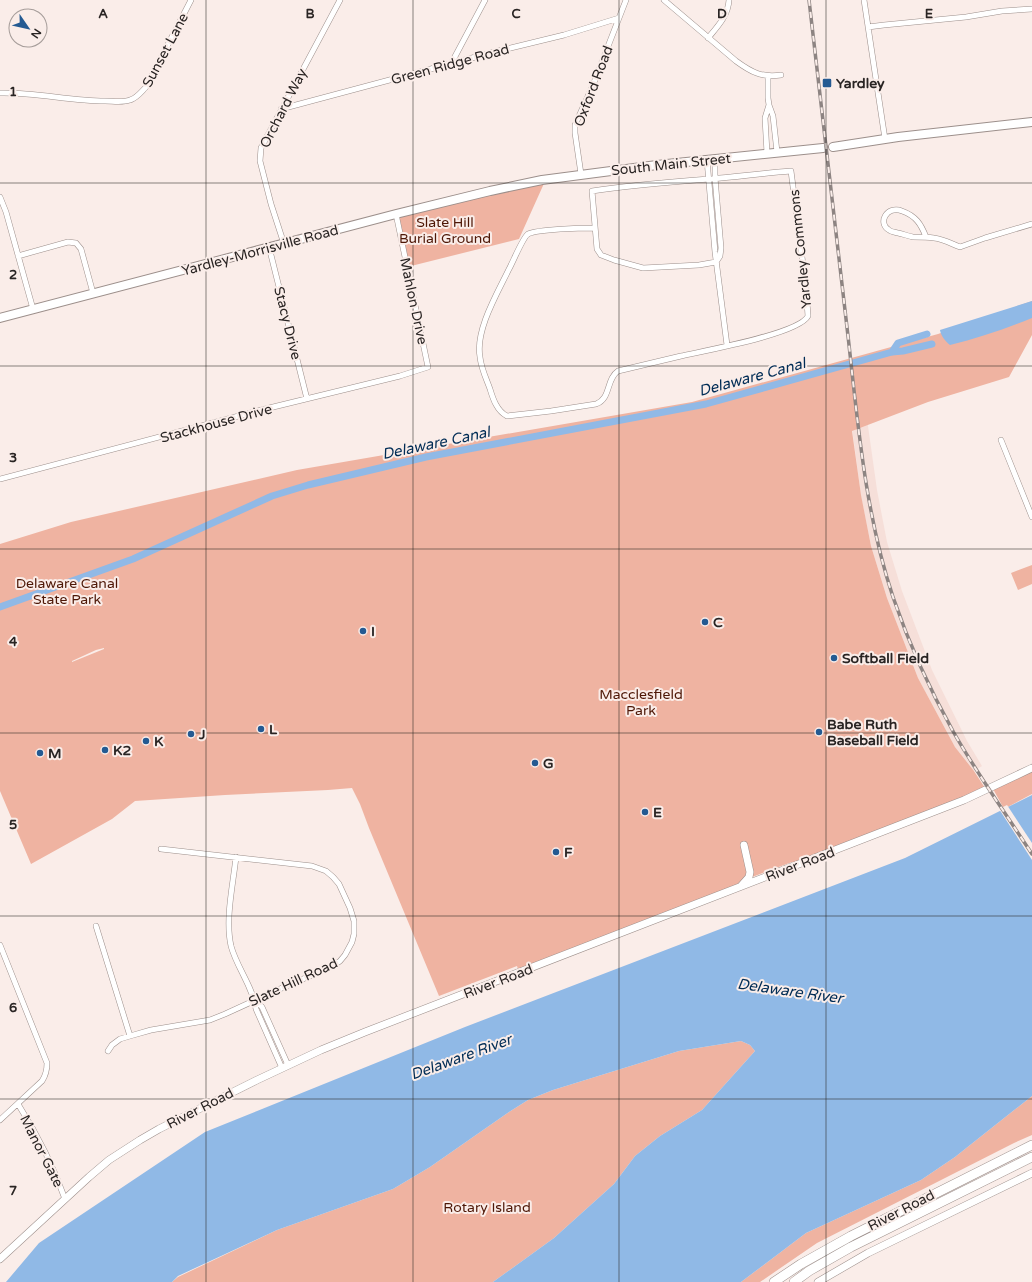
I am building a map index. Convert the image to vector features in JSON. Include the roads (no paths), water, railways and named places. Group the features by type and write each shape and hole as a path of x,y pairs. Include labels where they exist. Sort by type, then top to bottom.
{"highway":[{"name":"River Road","path":"774,1282 807,1260 850,1236 1032,1145"},
{"name":"River Road","path":"794,1282 809,1271 851,1247 1032,1157"}],"main road":[{"path":"833,147 885,139 1032,122"},
{"name":"South Main Street","path":"520,185 581,174 823,148"},
{"name":"Yardley-Morrisville Road","path":"0,318 396,214 520,185"},
{"name":"River Road","path":"0,1258 109,1160 140,1140 173,1122 285,1066 365,1032 964,800 1032,768"},
{"path":"739,887 748,877 750,872 744,845 758,880"},
{"name":"River Road","path":"818,1282 868,1253 1032,1173"}],"street":[{"name":"Sunset Lane","path":"0,93 90,101 125,101 136,97 149,82 191,0"},
{"name":"Orchard Way","path":"284,244 271,204 260,161 261,148 340,0"},
{"path":"451,64 485,0"},
{"name":"Oxford Road","path":"581,174 575,125 626,0"},
{"path":"664,0 733,59 746,68 755,73 768,76 781,75"},
{"path":"708,38 725,16 728,10 729,0"},
{"path":"864,0 885,139"},
{"path":"868,27 966,17 1002,11 1032,9"},
{"name":"Green Ridge Road","path":"282,109 564,35 619,18"},
{"path":"768,76 769,105 773,116 777,152"},
{"path":"767,153 765,118 769,105"},
{"path":"711,160 716,178 721,248 720,256 716,262"},
{"path":"711,160 708,179 716,262 727,345"},
{"name":"Yardley Commons","path":"595,228 542,231 528,234 516,254 491,307 481,334 479,356 491,392 498,407 503,414 507,416 519,416 596,404 605,396 612,376 618,371 781,332 806,320 808,316 806,288 791,171 669,182 592,191 597,250 601,255 643,268 699,265 716,262"},
{"path":"0,197 6,212 33,309"},
{"path":"926,237 921,225 902,210 891,210 883,219 888,230 912,237 936,238 960,247 1032,224"},
{"name":"Mahlon Drive","path":"396,214 427,364"},
{"path":"18,256 68,242 76,243 81,249 93,293"},
{"name":"Stacy Drive","path":"270,247 307,399"},
{"name":"Stackhouse Drive","path":"0,479 400,376 428,367 427,364"},
{"path":"1001,440 1032,516"},
{"name":"Slate Hill Road","path":"108,1051 112,1045 130,1036 151,1030 210,1020 333,966 345,956 352,942 354,934 354,921 350,908 339,884 333,877 321,868 161,849"},
{"path":"236,857 230,913 231,946 255,1000 262,1007 285,1066"},
{"path":"96,926 130,1036"},
{"path":"0,945 47,1063 47,1071 42,1081 0,1120"},
{"name":"Manor Gate","path":"18,1104 51,1162 65,1199"}],"water":[{"path":"1032,301 1032,318 1002,330 950,345 946,342 940,330"},
{"name":"Delaware River","path":"1032,795 1032,1096 955,1157 921,1180 806,1233 741,1282 493,1282 554,1238 614,1184 635,1156 660,1136 702,1110 755,1051 750,1045 741,1041 679,1051 553,1090 528,1100 430,1167 393,1189 277,1230 178,1276 172,1282 6,1282 39,1243 205,1132 465,1027 905,858"}],"waterway":[{"name":"Delaware Canal","path":"892,352 898,343 927,334"},
{"name":"Delaware Canal","path":"0,607 133,559 272,496 308,485 426,457 706,404 892,352 932,344"}],"railway":[{"path":"809,0 859,435 869,501 883,565 893,597 920,666 954,733 1032,854"}],"place":[{"name":"Yardley","path":"827,83"},
{"name":"C","path":"705,622"},
{"name":"I","path":"363,631"},
{"name":"Softball Field","path":"834,658"},
{"name":"L","path":"261,729"},
{"name":"Babe Ruth Baseball Field","path":"819,732"},
{"name":"J","path":"191,734"},
{"name":"K","path":"146,741"},
{"name":"K2","path":"105,750"},
{"name":"M","path":"40,753"},
{"name":"G","path":"535,763"},
{"name":"E","path":"645,812"},
{"name":"F","path":"556,852"}],"park label":[{"name":"Slate Hill Burial Ground","path":"445,230"},
{"name":"Delaware Canal State Park","path":"67,592"},
{"name":"Macclesfield Park","path":"641,702"},
{"name":"Rotary Island","path":"487,1207"}]}
